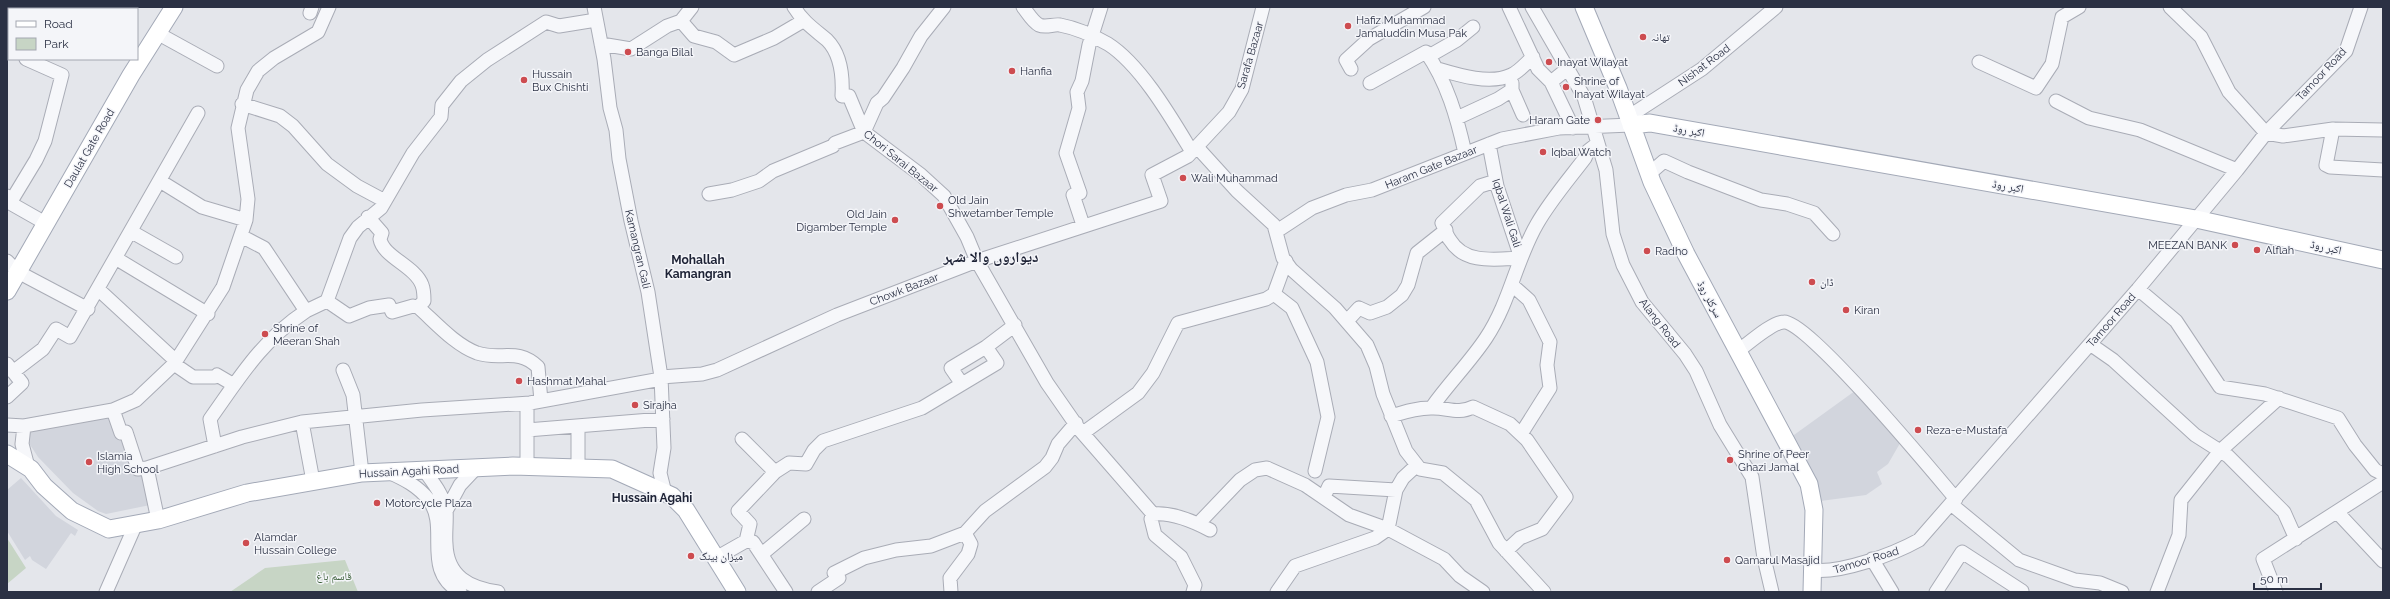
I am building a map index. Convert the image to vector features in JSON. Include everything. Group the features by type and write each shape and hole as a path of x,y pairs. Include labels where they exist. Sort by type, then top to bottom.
{"main road":[{"name":"Daulat Gate Road","path":"142,47 157,33 174,7"},
{"name":"سرکلر روڈ","path":"1584,7 1649,174 1686,254 1809,484 1814,510 1812,592"},
{"name":"Daulat Gate Road","path":"7,291 13,266 47,224 135,60"},
{"name":"اکبر روڈ","path":"1629,121 1650,123 2196,219 2383,260"},
{"name":"Hussain Agahi Road","path":"7,454 28,467 44,486 72,511 109,529 135,526 247,494 362,473 527,467 612,469 672,496 686,510 737,592"},
{"name":"Hussain Agahi Road","path":"7,466 32,483 44,486"}],"street":[{"path":"7,425 24,426 114,410 136,400 175,363 208,314 223,287 246,220 248,200 238,128 242,104 258,71 274,58 318,32 329,7"},
{"name":"Kamangran Gali","path":"594,7 631,221 648,292 661,378 664,448 660,473 665,493"},
{"path":"601,44 631,49 667,26 681,21 692,7"},
{"name":"Chori Sarai Bazaar","path":"794,7 803,21 827,40 836,53 843,83 842,96 849,96 864,132 921,175 944,196 967,237 977,261 1047,383 1079,428 1153,514"},
{"path":"709,194 732,190 759,181 773,171 833,146 834,142 864,132 877,104 883,98 903,68 921,36 944,7"},
{"path":"1023,7 1040,25 1060,25 1091,36 1109,45 1132,66 1162,104 1193,152 1274,224 1283,258 1347,321 1367,345 1375,363 1383,394 1391,416 1406,451 1420,469 1443,473 1476,500 1499,543 1544,592"},
{"path":"1084,225 1073,195 1080,193 1066,153 1079,108 1077,92 1082,81 1091,36 1101,7"},
{"name":"Sarafa Bazaar","path":"1150,205 1161,201 1152,175 1193,152 1229,112 1242,89 1263,7"},
{"path":"1351,69 1346,60 1369,39 1424,7"},
{"path":"1509,7 1538,69 1551,82 1573,128"},
{"name":"Alang Road","path":"1532,7 1584,97 1606,170 1613,234 1622,265 1642,302 1685,354 1696,371 1720,425 1752,477 1764,558 1772,592"},
{"name":"Nishat Road","path":"1629,121 1702,69 1776,7"},
{"path":"1979,62 2036,88 2052,64 2062,17 2079,7"},
{"path":"2170,7 2201,37 2228,92 2266,133 2283,136 2333,129 2383,130"},
{"name":"Tamoor Road","path":"1812,570 1828,571 1872,559 1901,550 1919,540 1954,502 2138,289 2266,133 2346,51 2361,7"},
{"path":"215,446 210,419 254,356 267,341 306,312 327,301 350,238 368,217 381,208 413,153 441,117 442,105 461,81 506,46 546,22 559,26 596,20"},
{"path":"681,21 694,36 716,42 734,55 774,38 803,21"},
{"path":"1429,56 1458,40 1473,27"},
{"path":"157,33 217,66"},
{"path":"1370,83 1426,52 1438,69 1457,118 1465,153"},
{"path":"1438,69 1475,78 1511,75 1533,58"},
{"path":"28,60 62,75 45,141 36,160 8,199 47,224"},
{"path":"1551,82 1567,68"},
{"path":"1511,75 1512,90 1523,115"},
{"path":"1457,118 1498,99 1512,90"},
{"path":"2056,101 2089,118 2140,130 2237,170"},
{"path":"242,104 280,116 293,126 327,164 357,186 385,201"},
{"path":"7,397 22,383 10,368 43,349 56,328 70,337 99,290 198,113"},
{"name":"Haram Gate Bazaar","path":"1277,231 1312,208 1346,195 1372,190 1489,144 1530,134 1629,121"},
{"path":"2333,129 2326,165 2330,167 2383,170"},
{"name":"Iqbal Wali Gali","path":"1489,144 1496,181 1521,258"},
{"path":"1432,407 1448,383 1486,338 1506,300 1521,258 1537,224 1585,158 1588,151 1598,144"},
{"path":"1649,174 1664,161 1688,172 1761,200 1787,204 1814,213 1833,234"},
{"path":"160,181 202,207 246,220"},
{"path":"1496,181 1480,186 1442,223 1449,240 1456,248 1480,260 1521,258"},
{"name":"Chowk Bazaar","path":"147,468 215,446 302,422 354,416 527,404 661,378 702,374 717,370 837,315 977,261 1084,225 1150,205"},
{"path":"368,217 382,233 380,239 384,248 414,273 422,285 424,301 418,308"},
{"path":"1347,321 1358,308 1370,313 1387,307 1402,295 1408,285 1417,253 1446,230"},
{"path":"132,232 176,257"},
{"path":"241,236 264,248 306,312"},
{"path":"117,258 208,314"},
{"path":"818,592 838,578 834,573 864,558 896,550 931,546 965,532 985,511 1045,467 1052,458 1058,444 1079,428 1127,403 1138,393 1153,373 1178,323 1266,299 1274,294 1286,261"},
{"path":"13,266 88,309"},
{"path":"1512,285 1529,300 1550,342 1547,365 1550,388 1521,434"},
{"path":"2138,289 2176,321 2220,387 2265,394 2338,418 2355,445 2375,470 2383,474"},
{"path":"99,290 175,363 193,377 214,377 217,375 234,386"},
{"path":"1274,294 1292,308 1317,362 1318,377 1328,417 1315,471"},
{"path":"327,301 349,316 369,308 389,305 392,312 413,306 418,308 465,347 477,353 492,356 522,355 538,367 541,401"},
{"path":"1738,351 1776,324 1783,322 1791,324 1814,343 1887,416 1954,502 2019,560 2075,580 2100,583 2122,592"},
{"path":"962,384 951,368 986,347 1015,325"},
{"path":"2090,344 2113,360 2195,435 2228,456 2284,512 2296,539"},
{"path":"746,541 750,524 738,511 775,472 789,463 806,464 814,450 823,441 922,408 997,363 986,347"},
{"path":"343,370 353,395 354,416 362,473"},
{"path":"2156,592 2180,535 2181,500 2220,451 2279,398"},
{"path":"527,404 527,467"},
{"path":"1391,416 1410,409 1432,407 1456,412 1464,411 1473,406 1510,424 1521,434 1566,497 1542,529 1534,534 1520,538 1506,551"},
{"path":"114,410 121,433 126,432 138,469 147,468 158,520"},
{"path":"527,430 663,419"},
{"path":"302,422 313,481"},
{"path":"24,426 22,444 28,467"},
{"path":"578,427 578,468"},
{"path":"742,439 775,472"},
{"path":"1277,592 1295,566 1376,538 1388,529 1396,490 1403,478 1417,465"},
{"path":"446,511 460,485 476,468"},
{"path":"1198,524 1240,480 1255,470 1267,468 1291,477 1324,496 1349,515 1388,529 1444,558 1460,576 1483,592"},
{"path":"424,470 441,495 446,511 446,546 453,569 458,577 472,587 498,592"},
{"path":"388,472 414,485 429,501 436,518 437,559 440,568 449,585 460,592"},
{"path":"2276,592 2264,559 2338,513 2383,482"},
{"path":"1324,496 1329,486 1396,490"},
{"path":"1193,592 1195,585 1181,557 1155,535 1151,519 1153,514 1164,513 1198,524 1210,530"},
{"path":"2338,513 2383,561"},
{"path":"762,554 804,519"},
{"path":"106,592 135,526"},
{"path":"951,592 950,578 968,554 971,544 965,532"},
{"path":"716,558 746,541 752,542 762,554 786,592"},
{"path":"1936,592 1962,552 2022,591"},
{"path":"1872,559 1892,592"}],"shaded area":[{"path":"1859,388 1902,434 1899,445 1888,464 1877,472 1882,484 1866,495 1813,502 1787,440"},
{"name":"Islamia High School","path":"114,412 138,469 147,468 155,504 106,514 98,511 73,493 38,457 27,440 24,426"},
{"path":"21,478 56,516 78,530 75,536 71,533 46,569 32,560 30,556 25,560 7,531 7,490"}],"green space":[{"path":"7,538 26,568 7,584"},
{"name":"قاسم باغ","path":"345,560 358,592 230,592 265,568"}],"place":[{"name":"Hafiz Muhammad Jamaluddin Musa Pak","path":"1348,26"},
{"name":"تھانہ","path":"1643,37"},
{"name":"Banga Bilal","path":"628,52"},
{"name":"Inayat Wilayat","path":"1549,62"},
{"name":"Hanfia","path":"1012,71"},
{"name":"Hussain Bux Chishti","path":"524,80"},
{"name":"Shrine of Inayat Wilayat","path":"1566,87"},
{"name":"Haram Gate","path":"1598,120"},
{"name":"Iqbal Watch","path":"1543,152"},
{"name":"Wali Muhammad","path":"1183,178"},
{"name":"Old Jain Shwetamber Temple","path":"940,206"},
{"name":"Old Jain Digamber Temple","path":"895,220"},
{"name":"MEEZAN BANK","path":"2235,245"},
{"name":"Alflah","path":"2257,250"},
{"name":"Radho","path":"1647,251"},
{"name":"ڈان","path":"1812,282"},
{"name":"Kiran","path":"1846,310"},
{"name":"Shrine of Meeran Shah","path":"265,334"},
{"name":"Hashmat Mahal","path":"519,381"},
{"name":"Sirajha","path":"635,405"},
{"name":"Reza-e-Mustafa","path":"1918,430"},
{"name":"Shrine of Peer Ghazi Jamal","path":"1730,460"},
{"name":"Islamia High School","path":"89,462"},
{"name":"Motorcycle Plaza","path":"377,503"},
{"name":"Alamdar Hussain College","path":"246,543"},
{"name":"میزان بینک","path":"691,556"},
{"name":"Qamarul Masajid","path":"1727,560"}],"district":[{"name":"دیواروں والا شہر","path":"991,257"},
{"name":"Mohallah Kamangran","path":"698,267"},
{"name":"Hussain Agahi","path":"652,498"}]}
